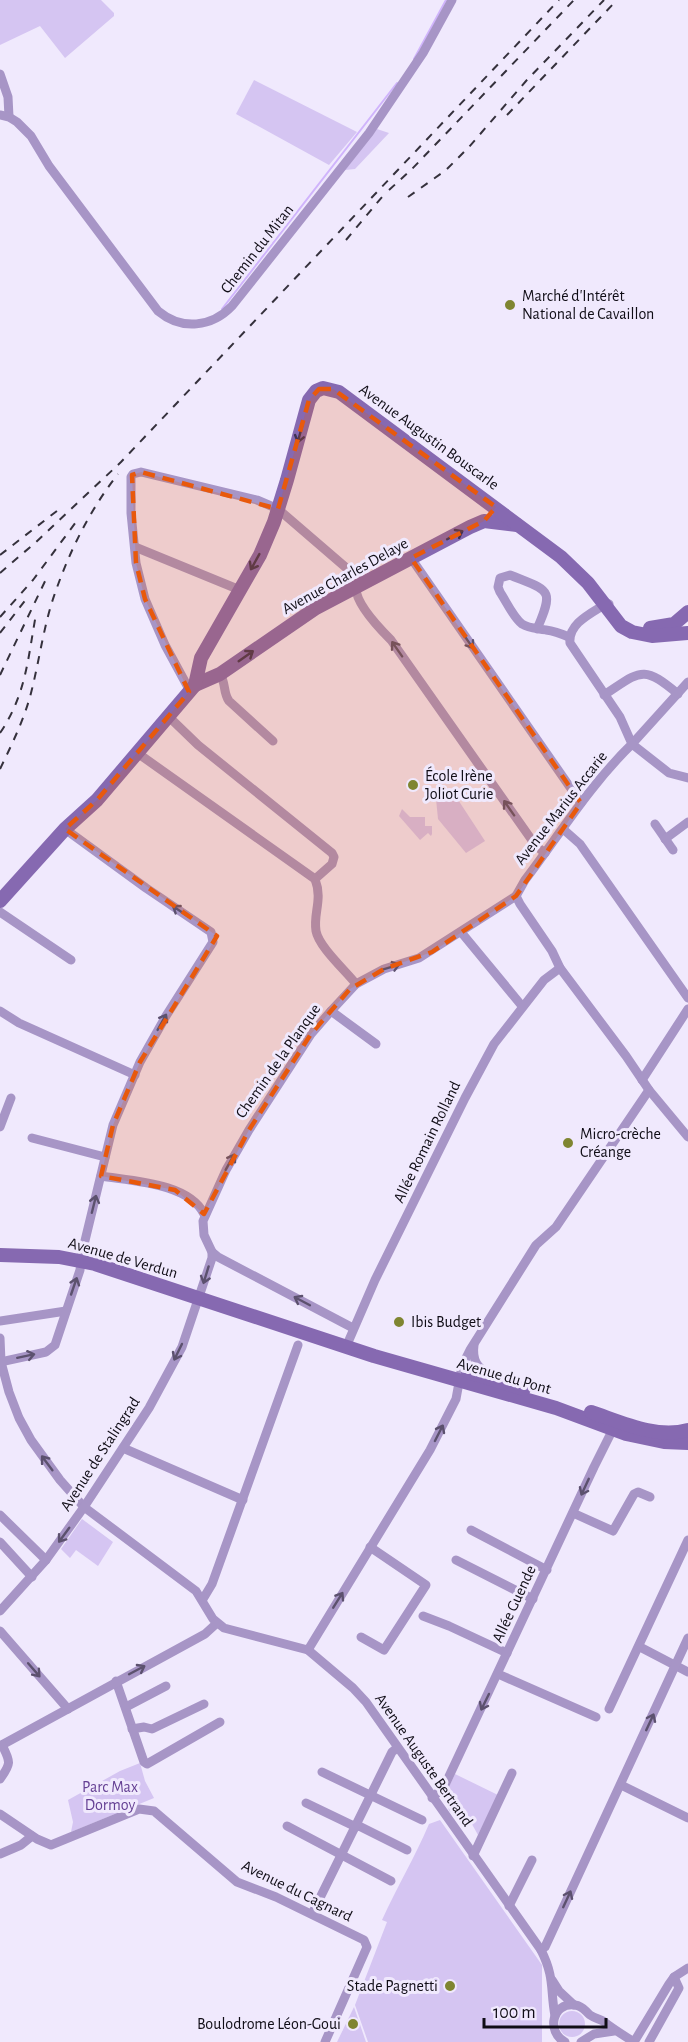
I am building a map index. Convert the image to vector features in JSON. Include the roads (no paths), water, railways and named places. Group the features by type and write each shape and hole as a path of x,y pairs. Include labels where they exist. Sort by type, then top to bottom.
{"street":[{"name":"Chemin du Mitan","path":"4,116 31,136 50,166 158,311 177,323 203,323 215,319 232,306 369,133 423,53 452,0"},
{"path":"0,74 8,97 4,116"},
{"name":"Avenue Augustin Bouscarle","path":"278,509 309,400 316,391 327,387 339,392 513,521"},
{"path":"192,688 165,645 145,599 136,563 131,513 132,475 141,472 257,500 278,509 361,586 358,599 379,628 391,640 537,846 545,853"},
{"name":"Avenue Charles Delaye","path":"192,688 216,676 297,621 484,521 496,507"},
{"path":"0,901 65,829 97,800 192,688 201,658 260,555 278,509"},
{"path":"484,521 513,521 536,528 590,571 625,619 637,627"},
{"path":"513,521 572,566 621,626 632,632 651,636 688,633"},
{"path":"135,547 240,590"},
{"path":"411,558 581,803"},
{"path":"537,629 548,604 545,593 540,587 510,575 500,578 498,582 500,592 521,623 537,629 569,637"},
{"path":"688,612 683,618 666,626 637,627 625,623 608,603 577,623 569,637 572,647 620,717 632,744 669,773 688,778"},
{"path":"200,667 205,675 216,676 225,685 225,696 229,701 273,741"},
{"path":"604,695 636,675 647,673 659,678 678,694"},
{"name":"Avenue Marius Accarie","path":"516,896 611,764 688,682"},
{"path":"168,716 198,745 332,853 334,857 332,864 315,879"},
{"path":"136,752 315,879 319,902 315,926 319,939 356,984"},
{"path":"665,839 688,822"},
{"path":"655,824 673,850"},
{"path":"0,1362 52,1349 55,1345 80,1270 113,1125 135,1075 166,1016 213,942 211,932 65,829"},
{"path":"563,829 580,844 688,998"},
{"path":"516,896 552,951 560,969 649,1090 688,1137"},
{"name":"Chemin de la Planque","path":"204,1214 249,1130 311,1035 356,984 384,969 419,958 516,896"},
{"path":"0,912 71,960"},
{"path":"461,932 522,1006"},
{"name":"Allée Romain Rolland","path":"347,1344 481,1067 498,1038 522,1006 544,980 560,969"},
{"path":"642,1080 688,1009"},
{"path":"0,1011 19,1023 135,1075"},
{"path":"331,1011 376,1044"},
{"path":"308,1650 430,1450 456,1399 464,1361 536,1245 556,1227 649,1090"},
{"path":"0,1127 11,1098"},
{"path":"32,1138 105,1156"},
{"path":"101,1176 175,1190 196,1203 204,1214 204,1235 212,1252 218,1257 353,1328"},
{"path":"199,1298 212,1252"},
{"name":"Avenue de Verdun","path":"0,1254 59,1257 81,1261 135,1276 199,1298"},
{"name":"Avenue du Pont","path":"199,1298 347,1344 461,1375 511,1385 615,1428 661,1432 688,1430"},
{"name":"Avenue de Stalingrad","path":"0,1611 46,1560 84,1508 149,1408 182,1347 199,1298"},
{"path":"0,1321 66,1311"},
{"path":"0,1338 0,1362 9,1392 31,1440 60,1480 84,1508 182,1579 203,1599 217,1623 205,1634 1,1746 9,1761 0,1779"},
{"path":"203,1599 212,1584 298,1345"},
{"path":"474,1345 473,1354 478,1367 511,1385"},
{"name":"Avenue du Pont","path":"461,1375 489,1389 556,1408 645,1439 688,1443"},
{"path":"456,1399 470,1389 489,1389"},
{"name":"Allée Guende","path":"432,1798 444,1787 615,1428"},
{"path":"123,1448 243,1500"},
{"path":"573,1512 613,1532 634,1494 638,1492 650,1497"},
{"path":"0,1515 46,1560"},
{"path":"471,1530 547,1570"},
{"path":"609,1709 640,1647 688,1540"},
{"path":"0,1542 32,1577"},
{"path":"361,1637 384,1650 426,1585 370,1548"},
{"path":"456,1560 533,1599"},
{"path":"423,1616 507,1653"},
{"name":"Avenue Auguste Bertrand","path":"217,1623 224,1628 308,1650 358,1693 541,1950 552,1979 555,2038"},
{"path":"0,1631 68,1709"},
{"path":"541,1950 545,1947 688,1638"},
{"path":"640,1647 688,1672"},
{"path":"498,1674 596,1717"},
{"path":"116,1681 132,1729 147,1764 220,1722"},
{"path":"126,1707 166,1686"},
{"path":"132,1729 144,1726 152,1729 204,1704"},
{"path":"312,1914 392,1752 397,1748"},
{"path":"322,1772 422,1820"},
{"path":"473,1856 512,1773"},
{"path":"621,1785 688,1818"},
{"path":"306,1803 407,1850"},
{"name":"Avenue du Cagnard","path":"0,1814 46,1844 56,1845 139,1809 154,1810 237,1882 276,1897 366,1942 367,1947 326,2042"},
{"path":"287,1826 391,1881"},
{"path":"0,1854 21,1845 32,1836"},
{"path":"509,1906 532,1860"},
{"path":"634,2042 674,1977 688,1968"},
{"path":"649,2042 679,1988 674,1977"},
{"name":"Avenue Auguste Bertrand","path":"552,1979 559,1991 574,2005 586,2010 590,2015 634,2042"},
{"path":"555,2016 563,2007 574,2005"},
{"path":"585,2039 592,2026 590,2015"},
{"path":"585,2039 603,2032 614,2031"},
{"path":"555,2038 565,2042"}],"waterway":[{"path":"414,59 446,0"},
{"path":"222,309 397,83"}],"railway":[{"path":"0,573 121,462 559,0"},
{"path":"389,190 411,170 574,0"},
{"path":"408,197 446,170 469,147 526,81 604,0"},
{"path":"507,115 617,0"},
{"path":"346,240 382,197"},
{"path":"0,769 28,703 50,611 65,566 89,518 118,474"},
{"path":"0,555 62,507"},
{"path":"0,617 33,580 76,522"},
{"path":"0,675 48,575"},
{"path":"0,633 27,598"},
{"path":"0,733 9,719 21,690 36,614"}],"place":[{"name":"Marché d'Intérêt National de Cavaillon","path":"510,305"},
{"name":"École Irène Joliot Curie","path":"413,785"},
{"name":"Micro-crèche Créange","path":"568,1143"},
{"name":"Ibis Budget","path":"399,1322"},
{"name":"Stade Pagnetti","path":"450,1986"},
{"name":"Boulodrome Léon-Goui","path":"353,2024"}],"park label":[{"name":"Parc Max Dormoy","path":"110,1796"}]}
